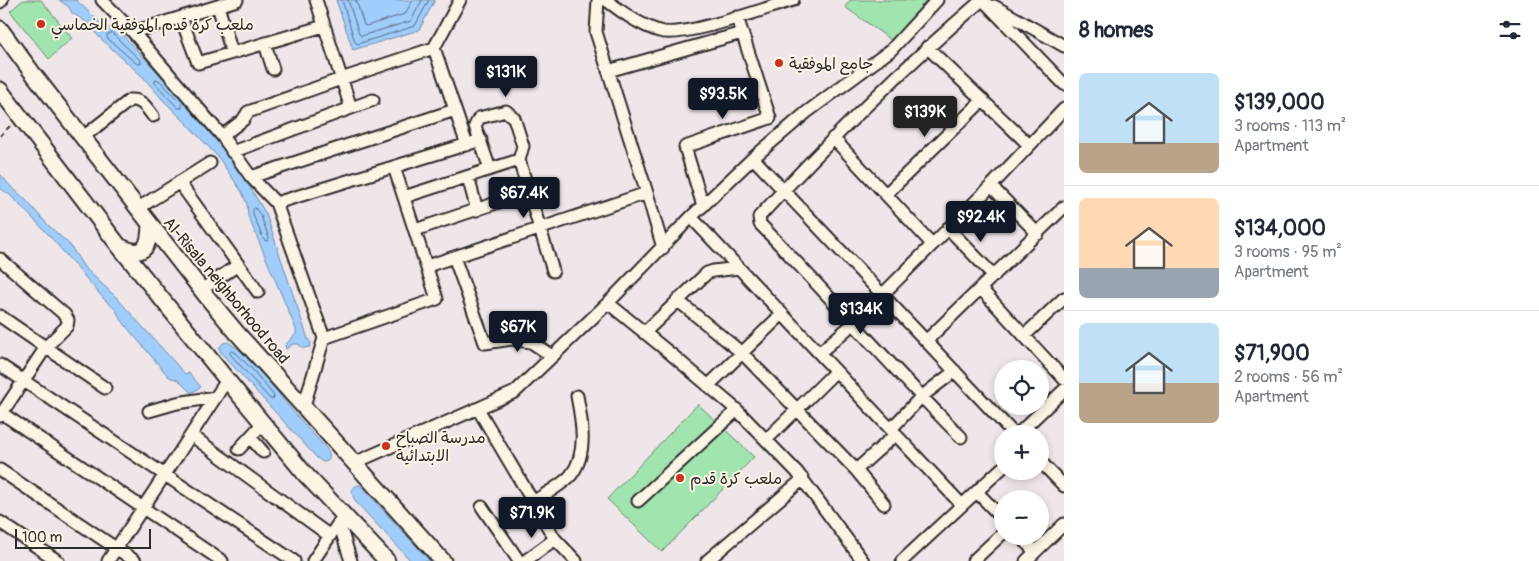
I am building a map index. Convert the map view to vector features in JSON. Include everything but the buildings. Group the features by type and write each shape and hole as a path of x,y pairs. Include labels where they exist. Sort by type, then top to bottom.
{"main road":[{"name":"Al-Risala neighborhood road","path":"0,29 30,71 201,290 237,333 443,561"},
{"path":"0,90 119,246 341,519 387,561"},
{"path":"119,246 129,251 141,250 150,241 150,226"},
{"path":"143,274 141,268 145,257 156,251 170,251"}],"street":[{"path":"102,0 133,32 222,136 251,178 276,203 324,338 304,406"},
{"path":"133,32 237,0"},
{"path":"316,0 351,108"},
{"path":"222,136 243,120 248,112 434,48 460,0"},
{"path":"598,0 596,32 663,248"},
{"path":"606,0 625,15 660,32 687,31 793,0"},
{"path":"354,462 515,392 608,303 691,217 753,158 807,112 891,50 937,0"},
{"path":"983,0 1064,46"},
{"path":"962,437 921,397 760,224 759,217 833,138 927,47 983,0"},
{"path":"983,0 1064,84"},
{"path":"218,6 232,53"},
{"path":"703,206 685,147 770,118 737,17"},
{"path":"181,18 198,63 324,26"},
{"path":"608,71 742,33"},
{"path":"265,44 273,69"},
{"path":"927,47 1029,145"},
{"path":"434,48 467,145"},
{"path":"82,138 130,100 142,102 153,116"},
{"path":"232,152 373,100"},
{"path":"886,194 983,100"},
{"path":"819,353 854,323 1064,109"},
{"path":"251,178 455,110"},
{"path":"490,170 475,126 479,118 506,111 514,118 523,146 519,160 554,271"},
{"path":"833,138 932,244"},
{"path":"276,203 481,140"},
{"path":"753,158 1007,425"},
{"path":"404,197 519,160"},
{"path":"137,209 210,162"},
{"path":"324,338 437,299 394,167"},
{"path":"468,177 477,210"},
{"path":"179,182 258,292"},
{"path":"990,186 1038,234"},
{"path":"415,230 529,192"},
{"path":"427,266 647,193"},
{"path":"926,341 1064,207"},
{"path":"691,217 962,505"},
{"path":"948,228 994,276"},
{"path":"454,257 485,343 512,339 531,342 552,356"},
{"path":"0,259 65,315 68,320 67,326 46,347 1,414 222,561"},
{"path":"201,290 238,264"},
{"path":"644,333 706,273 739,268"},
{"path":"981,289 1064,380"},
{"path":"1024,336 1064,298"},
{"path":"677,300 742,353 856,470 884,504"},
{"path":"608,303 737,410 803,479 863,561"},
{"path":"708,386 782,314"},
{"path":"0,316 105,388"},
{"path":"0,365 294,561"},
{"path":"766,440 836,371"},
{"path":"856,470 893,432 921,397 955,371"},
{"path":"108,561 227,380"},
{"path":"1026,425 1064,390"},
{"path":"533,502 570,476 578,463 581,449 582,420 577,396"},
{"path":"149,411 177,403 216,397"},
{"path":"478,409 555,539 576,561"},
{"path":"638,501 737,410"},
{"path":"239,449 264,422"},
{"path":"191,435 330,536"},
{"path":"250,437 262,452"},
{"path":"0,470 135,561"},
{"path":"1049,470 1063,483"},
{"path":"902,561 994,476"},
{"path":"707,561 803,479"},
{"path":"977,492 994,510"},
{"path":"482,506 518,561"},
{"path":"313,561 341,519"},
{"path":"341,519 351,561"},
{"path":"0,522 58,561"},
{"path":"1026,561 1064,524"},
{"path":"525,561 555,539"},
{"path":"973,561 994,541"},
{"path":"1028,545 1035,552"}],"path":[{"path":"0,136 20,117"}],"green space":[{"name":"ملعب كرة قدم الموفقية الخماسي","path":"23,0 41,0 72,38 49,59 10,11"},
{"path":"850,0 927,0 891,40 845,7"},
{"name":"ملعب كرة قدم","path":"698,404 754,457 662,552 607,499"}],"water":[{"path":"59,0 76,0 107,29 113,25 210,127 266,214 308,339 311,343 310,347 303,348 298,344 293,344 286,349 285,345 296,334 296,329 248,216 247,204 242,192 218,157 144,78 99,37 88,23 72,13 69,7"},
{"path":"336,0 435,0 419,30 353,50"},
{"path":"0,174 48,225 70,245 84,267 116,297 185,374 189,373 201,387 191,393 178,380 169,377 130,331 116,310 104,299 47,233 10,195 0,188"},
{"path":"228,342 247,356 263,373 292,410 326,448 329,455 328,461 323,462 317,458 222,354 219,348 223,343"},
{"path":"358,485 430,561 411,561 356,502 352,490"}],"place":[{"name":"ملعب كرة قدم الموفقية الخماسي","path":"41,24"},
{"name":"جامع الموفقية","path":"779,63"},
{"name":"مدرسة الصباح الابتدائية","path":"386,446"},
{"name":"ملعب كرة قدم","path":"680,478"}]}
